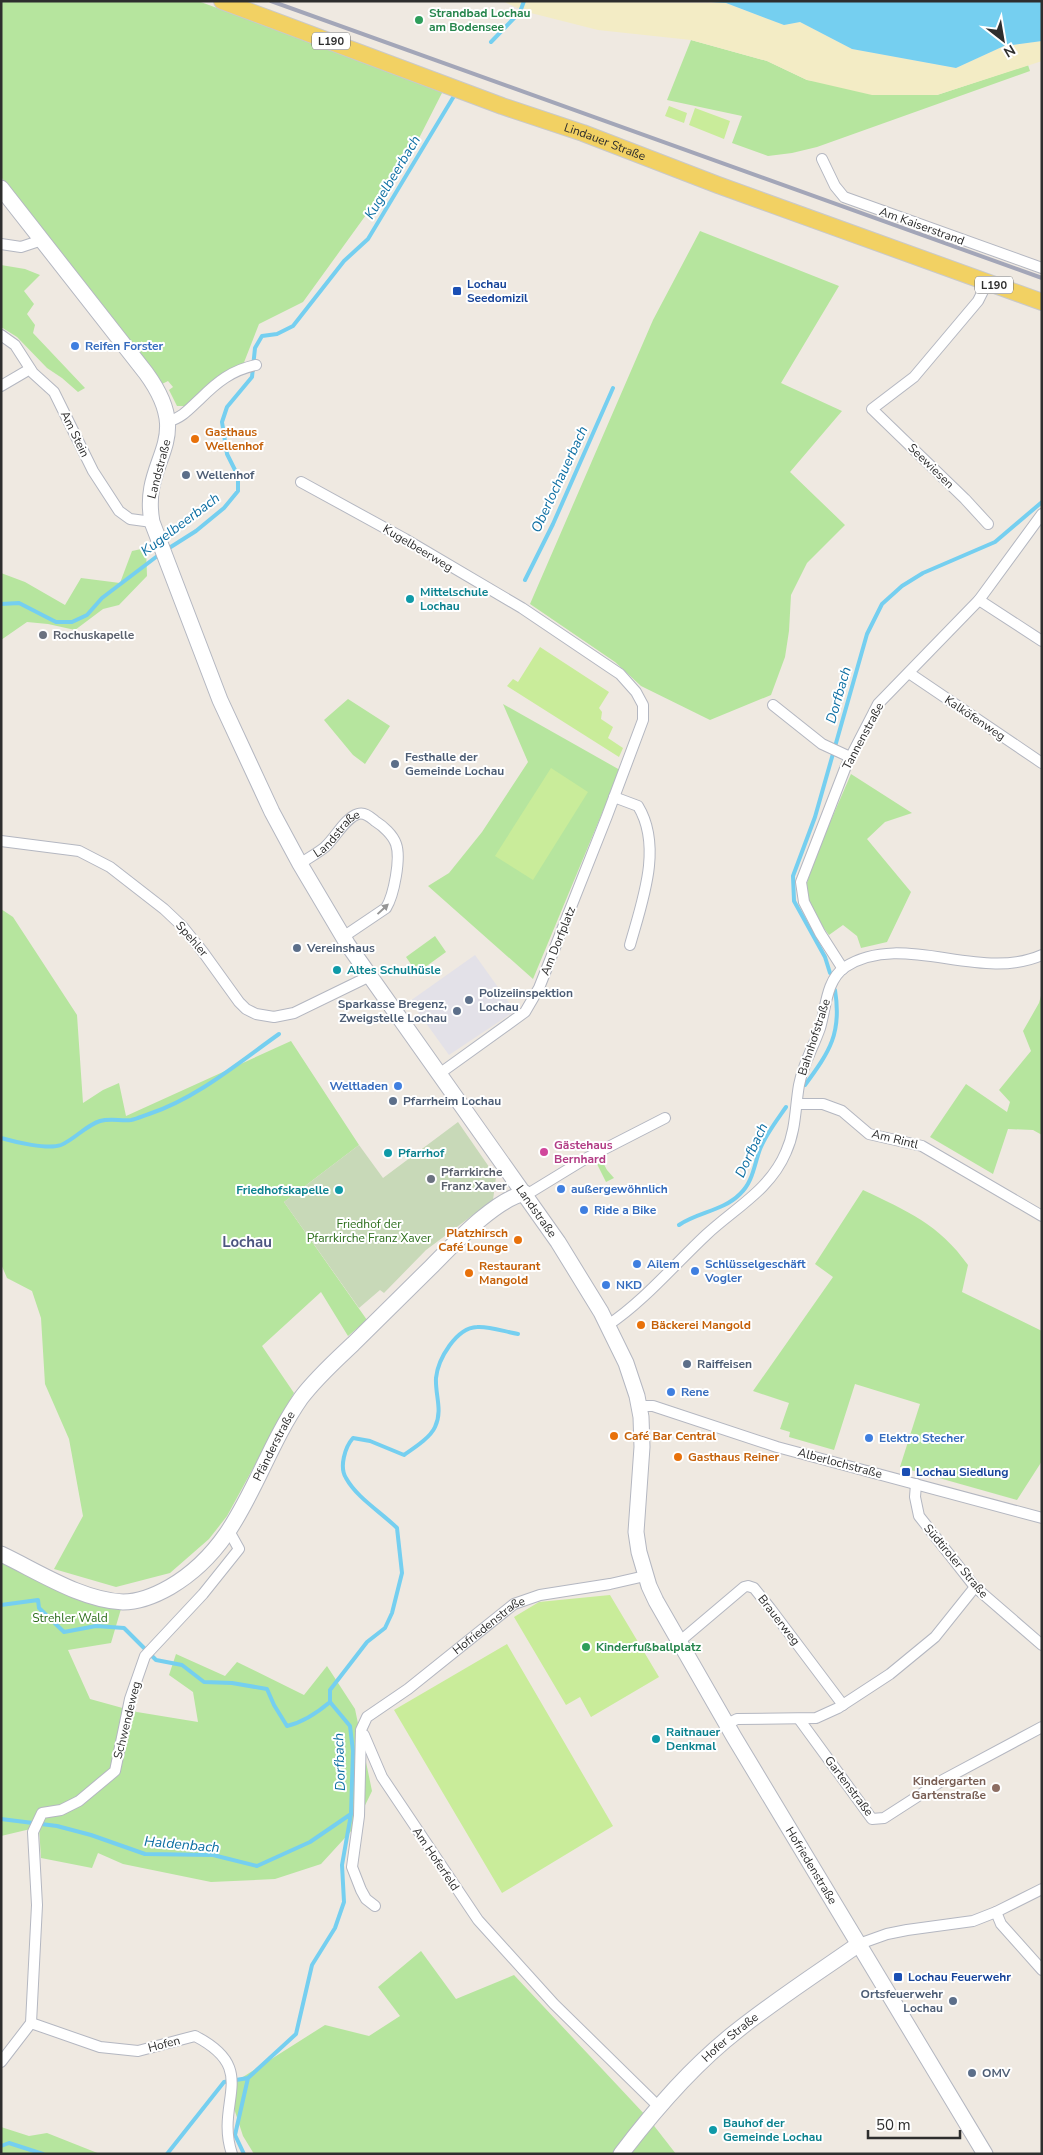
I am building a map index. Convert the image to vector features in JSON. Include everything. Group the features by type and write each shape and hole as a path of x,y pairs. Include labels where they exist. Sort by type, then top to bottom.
{"main road":[{"name":"Lindauer Straße","path":"222,1 502,106 583,133 718,186 1042,302"},
{"name":"Landstraße","path":"1,188 154,384 164,403 168,421 167,441 150,492 149,507 152,522 220,700 263,794 300,864 343,937 525,1193 578,1274 608,1325 631,1374 639,1406 642,1447 639,1491"},
{"name":"Pfänderstraße","path":"1,1554 91,1596 122,1602 136,1601 159,1593 185,1578 208,1559 229,1531 292,1413 317,1379 468,1231 507,1200 525,1193"},
{"name":"Hofriedenstraße","path":"639,1491 636,1532 639,1552 645,1576 656,1601 727,1724 985,2154"},
{"name":"Hofer Straße","path":"622,2154 658,2106 688,2075 738,2030 859,1944"}],"street":[{"name":"Am Kaiserstrand","path":"822,159 835,186 844,197 1042,268"},
{"path":"1,244 22,247 42,240"},
{"name":"Seewiesen","path":"987,283 978,301 914,377 872,409 965,499 988,524"},
{"name":"Am Stein","path":"1,335 15,345 30,369 54,392 93,471 119,511 130,519 152,522"},
{"path":"168,421 180,417 226,376 243,368 256,365"},
{"path":"1,386 30,369"},
{"name":"Kugelbeerweg","path":"302,482 405,539 522,608 608,666"},
{"name":"Tannenstraße","path":"843,969 820,933 804,902 801,882 850,757 878,704 979,600 1042,514"},
{"path":"979,600 1042,641"},
{"name":"Am Dorfplatz","path":"439,1074 525,1012 545,974 614,798 642,720 643,706 636,692 626,680 608,666"},
{"name":"Kalköfenweg","path":"909,674 1042,763"},
{"path":"773,704 822,744 850,757"},
{"path":"614,798 638,806 645,817 650,838 641,906 630,945"},
{"name":"Landstraße","path":"300,864 324,847 351,818 359,814 366,814 381,825 396,843 398,853 395,876 390,900 386,908 343,937"},
{"name":"Spehler","path":"1,841 79,851 110,867 164,909 182,926 239,1002 246,1009 256,1014 274,1016 294,1013 370,976"},
{"path":"843,969 859,960 887,953 985,964 1011,963 1042,955"},
{"name":"Bahnhofstraße","path":"608,1325 638,1300 708,1233 760,1191 774,1173 786,1152 793,1132 799,1087 806,1059 820,1028 830,987 836,976 843,969"},
{"name":"Am Rintl","path":"798,1104 822,1104 842,1111 869,1134 922,1146 1042,1216"},
{"path":"525,1193 531,1192 585,1159 664,1118"},
{"name":"Alberlochstraße","path":"639,1406 653,1406 776,1447 1042,1518"},
{"name":"Südtiroler Straße","path":"916,1484 915,1497 919,1516 975,1587 1042,1645"},
{"name":"Schwendeweg","path":"31,2023 37,1905 33,1832 42,1813 61,1810 79,1801 115,1771 130,1699 148,1652 203,1594 240,1548 229,1531"},
{"name":"Hofriedenstraße","path":"362,1730 367,1717 408,1689 514,1604 540,1595 610,1584 645,1576"},
{"name":"Brauerweg","path":"679,1642 744,1587 754,1588 843,1705"},
{"path":"727,1724 737,1719 816,1718 843,1705 890,1674 935,1637 975,1587"},
{"name":"Gartenstraße","path":"799,1719 872,1819 884,1818 943,1780 1042,1727"},
{"path":"362,1730 359,1816 352,1868 360,1890 366,1899 375,1906"},
{"name":"Am Hoferfeld","path":"362,1730 382,1776 478,1920 554,2004 658,2106"},
{"path":"859,1944 887,1934 955,1924 996,1912 1042,1889"},
{"path":"996,1912 1001,1924 1042,1970"},
{"path":"2,2060 31,2023"},
{"name":"Hofen","path":"31,2023 100,2047 138,2051 194,2036 208,2042 224,2056 232,2073 232,2088 227,2120 232,2154"}],"shaded area":[{"path":"475,955 515,1011 449,1055 410,1001"}],"green space":[{"path":"1,1 198,1 443,91 413,150 303,302 259,324 243,365 188,406 177,406 169,390 173,387 168,381 162,384 124,332 1,177"},
{"path":"691,40 767,61 807,80 937,95 1028,65 1030,71 817,147 768,156 732,143 742,116 667,100"},
{"path":"669,106 687,113 684,123 665,116"},
{"path":"695,108 730,121 724,139 689,125"},
{"path":"700,231 839,286 781,383 842,411 790,472 845,525 807,563 791,595 785,657 771,695 710,720 641,686 615,662 530,604 653,320"},
{"path":"1,265 25,269 40,275 24,291 34,304 27,314 35,325 33,333 85,388 78,392 47,368 17,337 1,327"},
{"path":"146,548 147,576 119,605 103,609 75,630 27,622 1,640 1,573 25,582 65,605 81,578 120,583 132,551"},
{"path":"540,647 609,692 599,708 602,712 601,719 613,727 608,738 623,748 619,757 507,686 513,679 518,682"},
{"path":"348,699 390,726 365,764 353,755 324,720"},
{"path":"503,704 620,770 533,979 428,886 449,873 482,832 528,762"},
{"path":"551,768 588,792 533,880 495,856"},
{"path":"851,774 912,813 885,822 867,839 911,892 887,942 861,948 857,936 843,925 829,935 811,911 805,889 815,857"},
{"path":"1,909 13,917 77,1015 83,1103 103,1090 119,1083 126,1116 291,1041 359,1145 284,1202 367,1320 348,1336 321,1292 262,1346 294,1393 227,1516 209,1539 170,1573 116,1587 54,1569 83,1516 69,1439 45,1384 41,1318 32,1291 7,1278 1,1264"},
{"path":"435,936 446,952 417,973 406,957"},
{"path":"1042,992 1042,1135 1033,1130 1008,1129 993,1174 930,1137 966,1084 1007,1112 1010,1102 999,1090 1031,1051 1023,1031 1039,1003"},
{"name":"Friedhof der Pfarrkirche Franz Xaver","path":"458,1122 496,1177 493,1200 426,1250 384,1293 380,1290 359,1308 284,1202 359,1145 383,1178"},
{"path":"599,1155 614,1178 606,1182 594,1158"},
{"path":"863,1190 908,1212 946,1239 968,1265 962,1292 1042,1331 1042,1461 1017,1500 900,1467 920,1404 855,1384 834,1450 789,1437 790,1432 780,1429 789,1403 753,1391 833,1277 815,1264"},
{"name":"Strehler Wald","path":"1,1554 123,1602 111,1643 68,1650 90,1699 137,1712 198,1722 193,1692 169,1675 176,1654 225,1676 237,1662 304,1695 327,1666 355,1709 372,1791 354,1828 321,1864 275,1879 211,1882 123,1864 98,1853 92,1868 41,1858 39,1827 1,1836"},
{"name":"Kinderfußballplatz","path":"610,1595 659,1677 591,1717 580,1697 566,1705 514,1617 539,1602"},
{"path":"507,1644 613,1826 502,1893 394,1710"},
{"path":"421,1951 456,1999 514,1975 648,2118 676,2154 254,2154 243,2136 227,2087 325,2025 369,2036 400,2016 378,1987"},
{"path":"1,2127 29,2136 47,2133 100,2154 1,2154"}],"sand":[{"path":"502,1 725,3 784,25 800,22 852,49 956,68 1004,46 1042,41 1042,61 937,95 872,95 807,80 767,61 691,40 598,30 527,12"}],"water":[{"path":"697,1 1042,1 1042,41 1004,46 956,68 852,49 800,22 784,25 726,3"}],"waterway":[{"path":"491,42 520,12 524,1"},
{"name":"Kugelbeerbach","path":"166,550 196,531 224,508 238,491 238,476 227,454 222,422 227,407 252,377 255,348 262,336 277,334 293,326 344,261 368,239 454,96"},
{"name":"Oberlochauerbach","path":"525,580 553,524 613,388"},
{"name":"Dorfbach","path":"830,973 825,957 794,901 793,876 815,817 867,634 882,604 902,586 923,573 995,542 1042,502"},
{"name":"Kugelbeerbach","path":"1,604 19,603 56,622 72,622 87,615 102,598 160,554"},
{"name":"Dorfbach","path":"805,1085 821,1062 832,1041 837,1018 835,990"},
{"name":"Oberlochauerbach","path":"1,1138 48,1147 61,1145 100,1121 131,1120 167,1107 184,1099 233,1068 279,1034"},
{"name":"Dorfbach","path":"679,1225 726,1204 740,1194 748,1184 762,1143 786,1107"},
{"name":"Dorfbach","path":"244,2154 235,2135 248,2078 296,2034 312,1965 335,1928 344,1902 342,1865 351,1814 353,1751 350,1726 330,1702 330,1690 367,1642 385,1628 392,1613 402,1573 397,1528 356,1492 346,1478 343,1468 345,1452 353,1438 370,1441 404,1455 426,1439 435,1427 438,1415 437,1370 444,1354 455,1339 469,1329 477,1327 492,1328 518,1334"},
{"path":"1,1605 38,1600 39,1608 64,1632 96,1626 124,1628 156,1660 182,1665 204,1682 232,1683 267,1689 287,1726 310,1717 330,1702"},
{"name":"Haldenbach","path":"1,1819 57,1826 91,1835 145,1854 213,1855 257,1866 310,1842 351,1814"},
{"path":"167,2154 224,2082 248,2078"},
{"path":"1,2146 9,2143 43,2154"}],"railway":[{"path":"271,1 1042,278"}],"place":[{"name":"Strandbad Lochau am Bodensee","path":"419,20"},
{"name":"Lochau Seedomizil","path":"457,291"},
{"name":"Reifen Forster","path":"75,346"},
{"name":"Gasthaus Wellenhof","path":"195,439"},
{"name":"Wellenhof","path":"186,475"},
{"name":"Mittelschule Lochau","path":"410,599"},
{"name":"Rochuskapelle","path":"43,635"},
{"name":"Festhalle der Gemeinde Lochau","path":"395,764"},
{"name":"Vereinshaus","path":"297,948"},
{"name":"Altes Schulhüsle","path":"337,970"},
{"name":"Polizeiinspektion Lochau","path":"469,1000"},
{"name":"Sparkasse Bregenz, Zweigstelle Lochau","path":"457,1011"},
{"name":"Weltladen","path":"398,1086"},
{"name":"Pfarrheim Lochau","path":"393,1101"},
{"name":"Gästehaus Bernhard","path":"544,1152"},
{"name":"Pfarrhof","path":"388,1153"},
{"name":"Pfarrkirche Franz Xaver","path":"431,1179"},
{"name":"außergewöhnlich","path":"561,1189"},
{"name":"Friedhofskapelle","path":"339,1190"},
{"name":"Ride a Bike","path":"584,1210"},
{"name":"Platzhirsch Café Lounge","path":"518,1240"},
{"name":"Ailem","path":"637,1264"},
{"name":"Schlüsselgeschäft Vogler","path":"695,1271"},
{"name":"Restaurant Mangold","path":"469,1273"},
{"name":"NKD","path":"606,1285"},
{"name":"Bäckerei Mangold","path":"641,1325"},
{"name":"Raiffeisen","path":"687,1364"},
{"name":"Rene","path":"671,1392"},
{"name":"Café Bar Central","path":"614,1436"},
{"name":"Elektro Stecher","path":"869,1438"},
{"name":"Gasthaus Reiner","path":"678,1457"},
{"name":"Lochau Siedlung","path":"906,1472"},
{"name":"Kinderfußballplatz","path":"586,1647"},
{"name":"Raitnauer Denkmal","path":"656,1739"},
{"name":"Kindergarten Gartenstraße","path":"996,1788"},
{"name":"Lochau Feuerwehr","path":"898,1977"},
{"name":"Ortsfeuerwehr Lochau","path":"953,2001"},
{"name":"OMV","path":"972,2073"},
{"name":"Bauhof der Gemeinde Lochau","path":"713,2130"}],"district":[{"name":"Lochau","path":"247,1242"}]}
